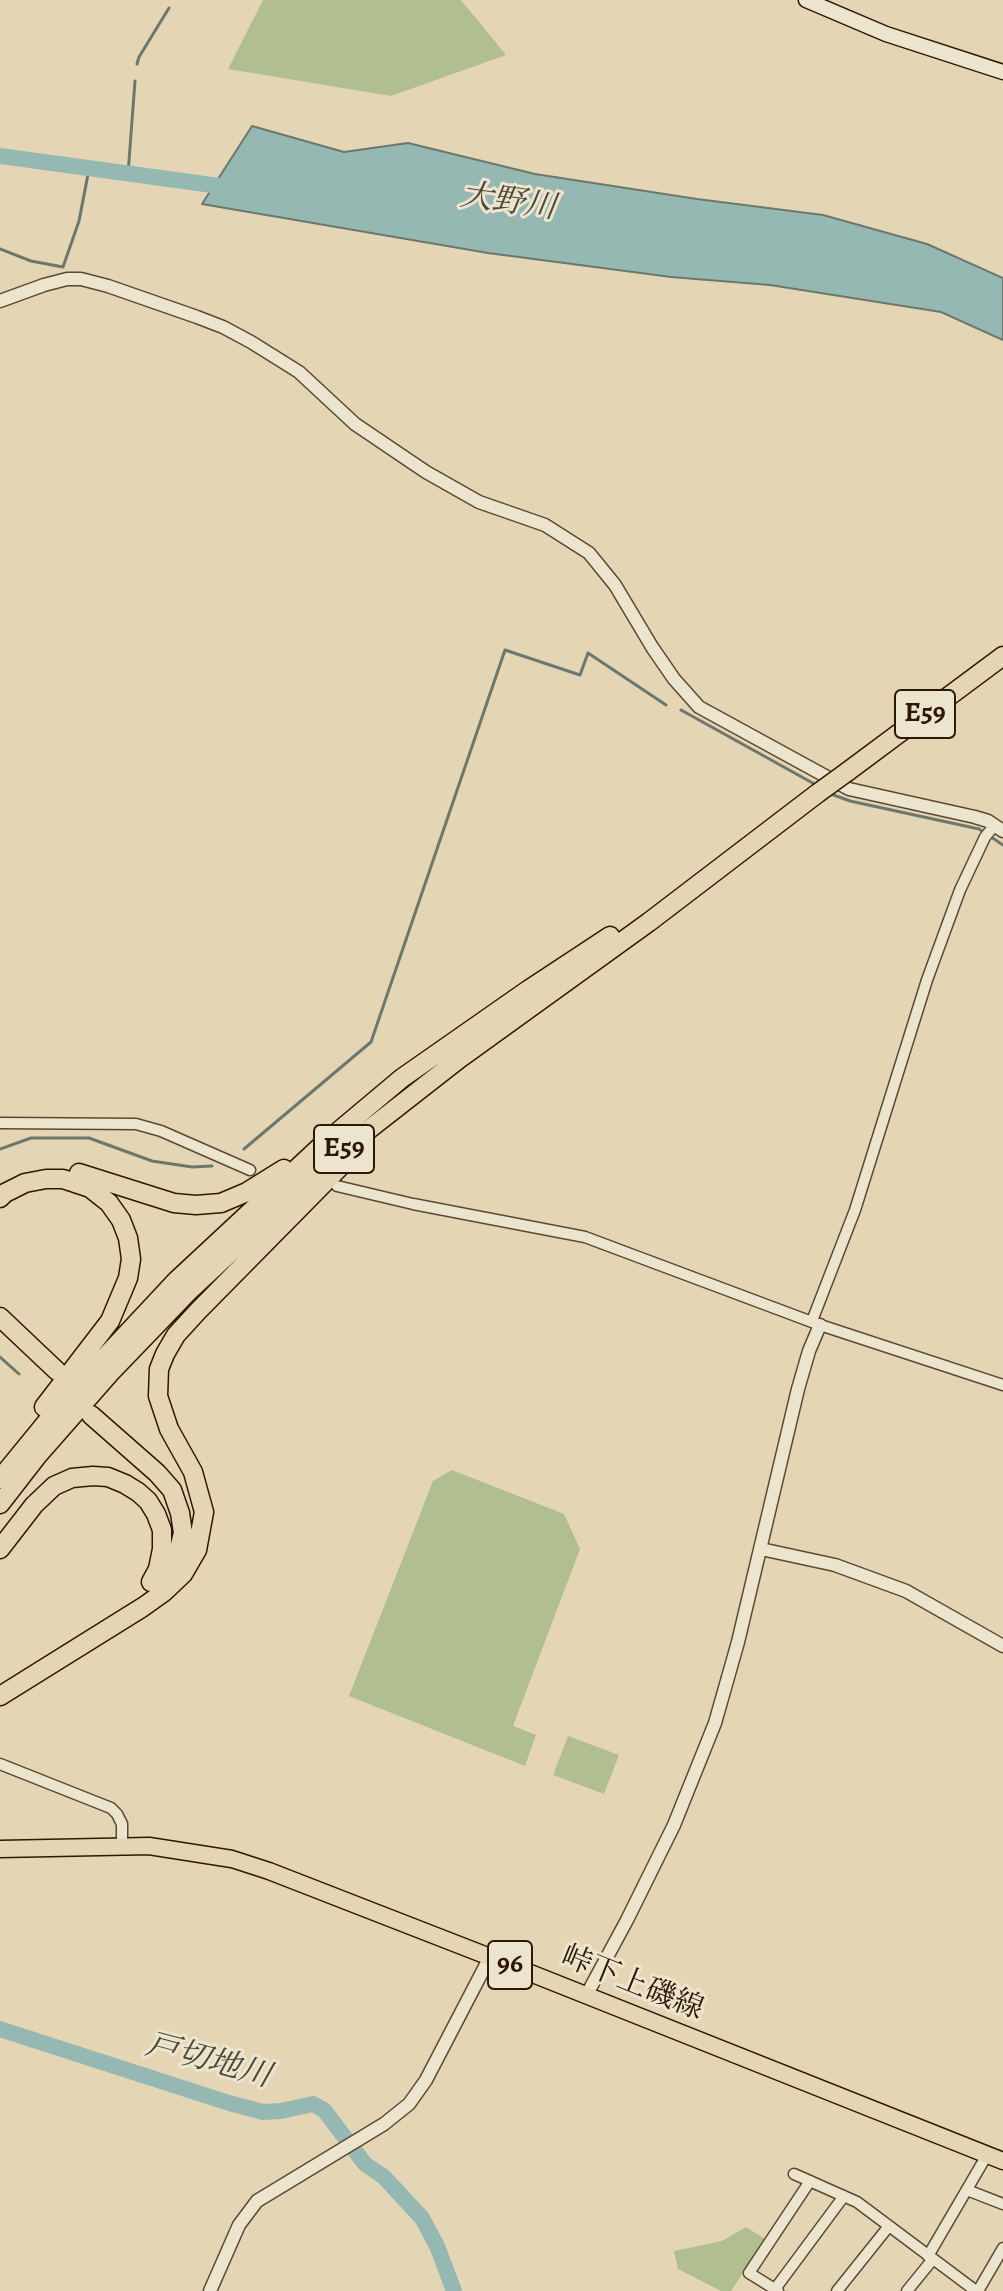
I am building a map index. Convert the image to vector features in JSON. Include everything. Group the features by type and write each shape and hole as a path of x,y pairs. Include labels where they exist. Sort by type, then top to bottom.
{"highway":[{"name":"E59","path":"0,1504 75,1413 188,1292 331,1159 459,1059 649,922 1003,656"},
{"name":"E59","path":"0,1479 63,1402 177,1280 321,1146 402,1078 528,990 740,851"},
{"path":"0,1696 143,1607 183,1574 197,1550 204,1512 193,1472 169,1429 158,1396 159,1369 165,1354 176,1335 198,1311 338,1169 459,1059"},
{"path":"0,1185 16,1175 41,1169 64,1169 174,1203 221,1203 247,1192 321,1146"},
{"path":"0,1198 25,1183 46,1179 63,1179 90,1188 109,1203 121,1220 131,1259 124,1292 110,1321 0,1467"},
{"path":"0,1317 53,1375 0,1331"},
{"path":"0,1685 144,1595 162,1580 176,1561 183,1533 172,1490 95,1410 168,1469 185,1490 193,1520 193,1542 183,1574"},
{"path":"0,1549 34,1505 54,1486 72,1478 108,1477 125,1484 148,1501 162,1530 158,1569 144,1595"}],"main road":[{"path":"806,0 886,34 1003,72"},
{"name":"峠下上磯線","path":"0,1849 122,1845 161,1847 232,1859 490,1957 995,2158"}],"street":[{"path":"0,301 44,285 81,279 223,327 299,372 355,424 426,472 479,502 545,525 589,553 615,585 669,672 699,707 849,789 988,821 992,831 960,890 927,980 816,1323 731,1671 710,1738 674,1825 586,1996"},
{"path":"0,1123 136,1124 161,1131 250,1170"},
{"path":"337,1186 585,1237 816,1323 1003,1385"},
{"path":"761,1549 835,1565 906,1591 1003,1646"},
{"path":"0,1764 111,1808 122,1824 122,1845"},
{"path":"210,2291 244,2216 257,2201 402,2111 421,2089 490,1957"},
{"path":"907,2291 931,2258 967,2190 995,2158"},
{"path":"794,2174 857,2202 977,2291 1003,2248"},
{"path":"810,2181 749,2273 776,2290 844,2196"},
{"path":"967,2190 1003,2204"},
{"path":"837,2291 889,2226"}],"green space":[{"path":"263,0 461,0 506,55 391,96 228,69"},
{"path":"452,1470 564,1514 580,1549 513,1726 536,1735 525,1766 349,1696 433,1481"},
{"path":"568,1736 619,1755 604,1794 553,1775"},
{"path":"746,2227 765,2239 731,2291 721,2291 678,2269 674,2251 722,2241"}],"water":[{"path":"252,126 344,152 408,143 535,174 823,215 927,244 1003,278 1003,340 941,312 770,285 671,277 488,253 202,204"}],"waterway":[{"path":"137,64 169,8"},
{"path":"128,174 135,81"},
{"name":"大野川","path":"0,156 234,188"},
{"path":"0,249 31,261 63,267 79,221 89,169"},
{"path":"244,1149 371,1042 505,650 580,675 588,653 666,705"},
{"path":"681,710 818,786"},
{"path":"831,794 850,801 979,829 1003,845"},
{"path":"0,1149 31,1138 89,1138 152,1161 192,1167 212,1166"},
{"path":"0,1357 19,1374"},
{"name":"戸切地川","path":"0,2029 263,2112 313,2104 324,2110 365,2164 384,2177 422,2218 437,2246 454,2291"}]}
